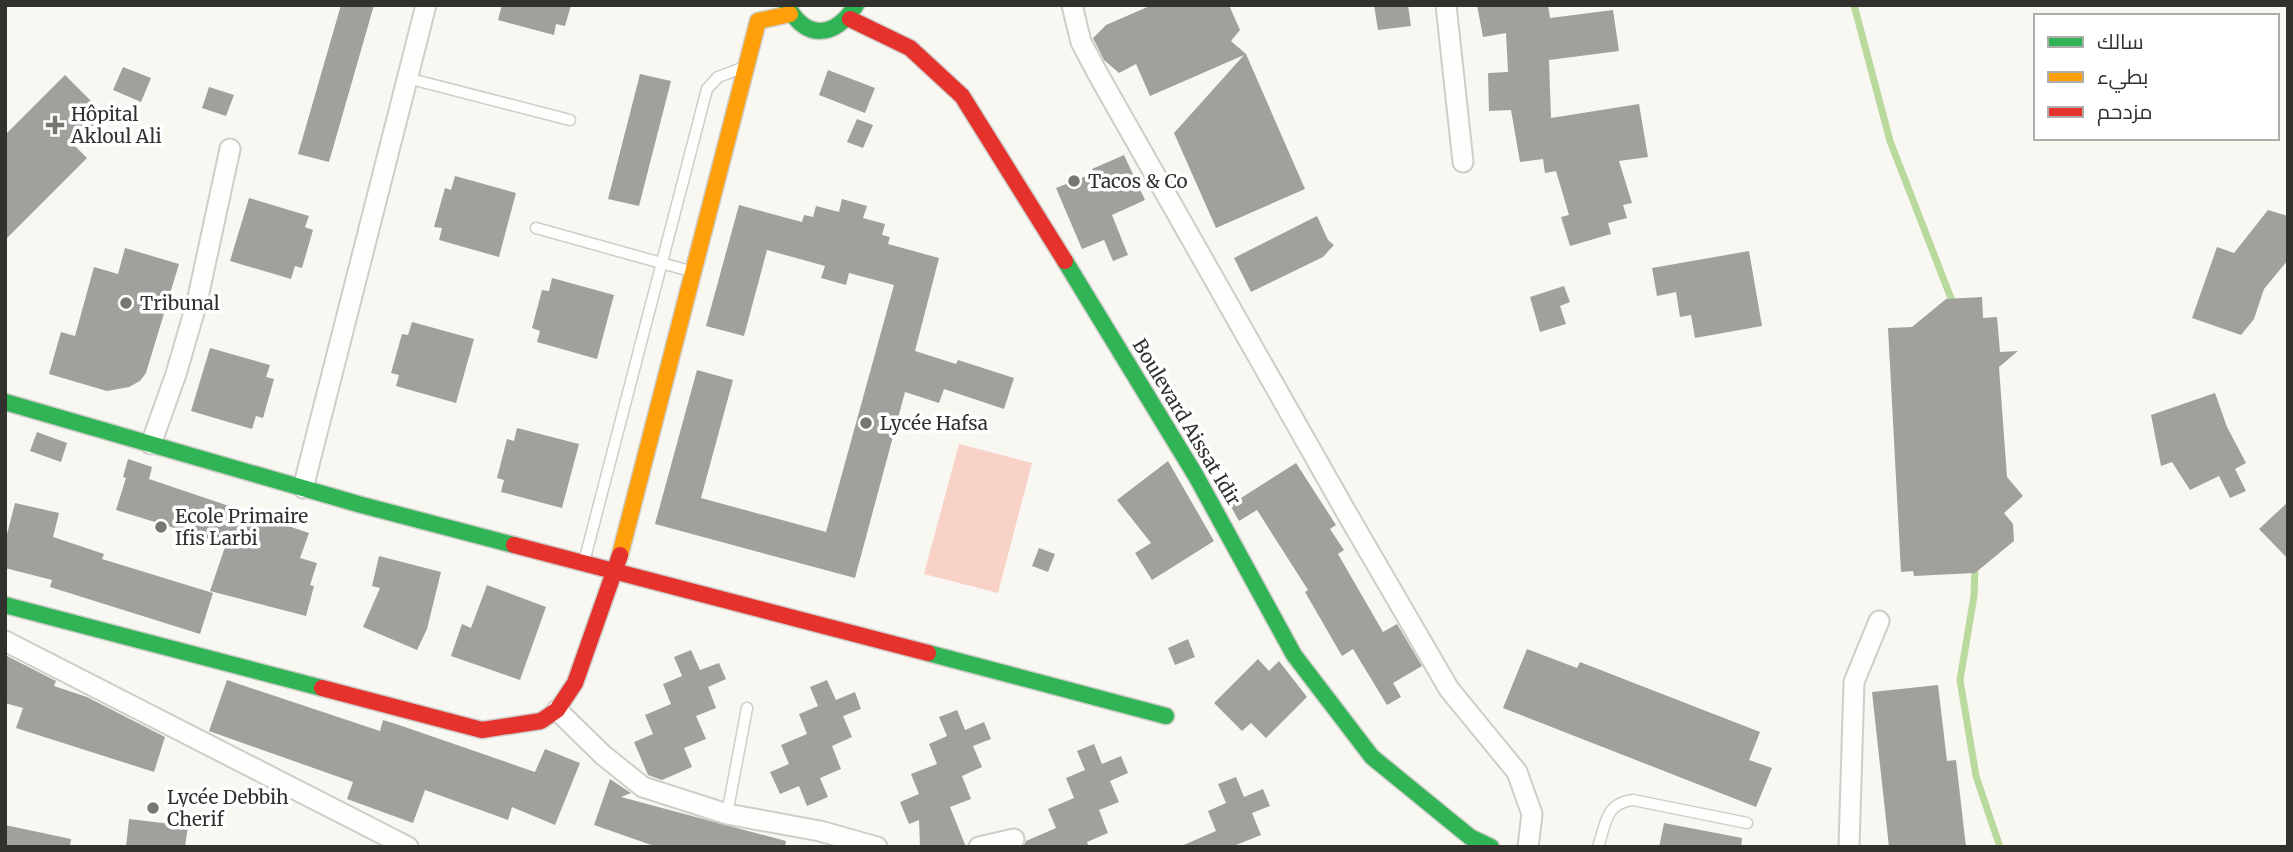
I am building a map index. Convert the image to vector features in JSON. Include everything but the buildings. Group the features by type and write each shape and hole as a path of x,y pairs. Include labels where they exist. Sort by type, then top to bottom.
{"street":[{"path":"303,488 426,5"},
{"path":"1072,5 1082,42 1099,76 1345,510 1449,689 1517,772 1532,814 1528,847"},
{"path":"1446,5 1463,162"},
{"path":"5,605 482,730 541,721 557,710 575,684 616,571 758,21 788,10 807,29 821,32 840,27 853,12"},
{"name":"Boulevard Aissat Idir","path":"853,12 910,48 962,96 1037,213 1196,476 1294,655 1372,757 1470,837 1491,847"},
{"path":"151,444 176,374 197,302 230,149"},
{"path":"5,402 358,504 1166,716"},
{"path":"1849,847 1854,682 1879,621"},
{"path":"5,641 408,847"},
{"path":"557,710 603,755 643,787 727,814 820,831 877,847"},
{"path":"979,847 1014,839"}],"lane":[{"path":"584,562 707,89 718,77 746,67"},
{"path":"407,78 570,120"},
{"path":"536,228 693,272"},
{"path":"727,814 747,708"},
{"path":"1598,847 1611,808 1619,802 1633,800 1747,823"}],"shaded area":[{"path":"959,444 1032,463 998,593 924,574"}],"waterway":[{"path":"1854,5 1890,141 1954,306"},
{"path":"1975,566 1974,596 1960,680 1976,776 2000,847"}],"traffic: fast":[{"path":"787,5 803,25 821,31 839,24 856,5"},
{"path":"1065,261 1196,476 1294,655 1372,757 1470,837 1491,847"},
{"path":"5,402 358,504 514,545"},
{"path":"5,605 322,688"},
{"path":"928,653 1166,716"}],"traffic: slow":[{"path":"620,555 758,21 790,14"}],"traffic: jam":[{"path":"850,19 910,48 962,96 1065,261"},
{"path":"514,545 928,653"},
{"path":"322,688 482,730 541,721 557,710 575,683 620,555"}],"place":[{"name":"Hôpital Akloul Ali","path":"55,125"},
{"name":"Tacos & Co","path":"1074,181"},
{"name":"Tribunal","path":"126,303"},
{"name":"Lycée Hafsa","path":"866,423"},
{"name":"Ecole Primaire Ifis Larbi","path":"161,527"},
{"name":"Lycée Debbih Cherif","path":"153,808"}]}
